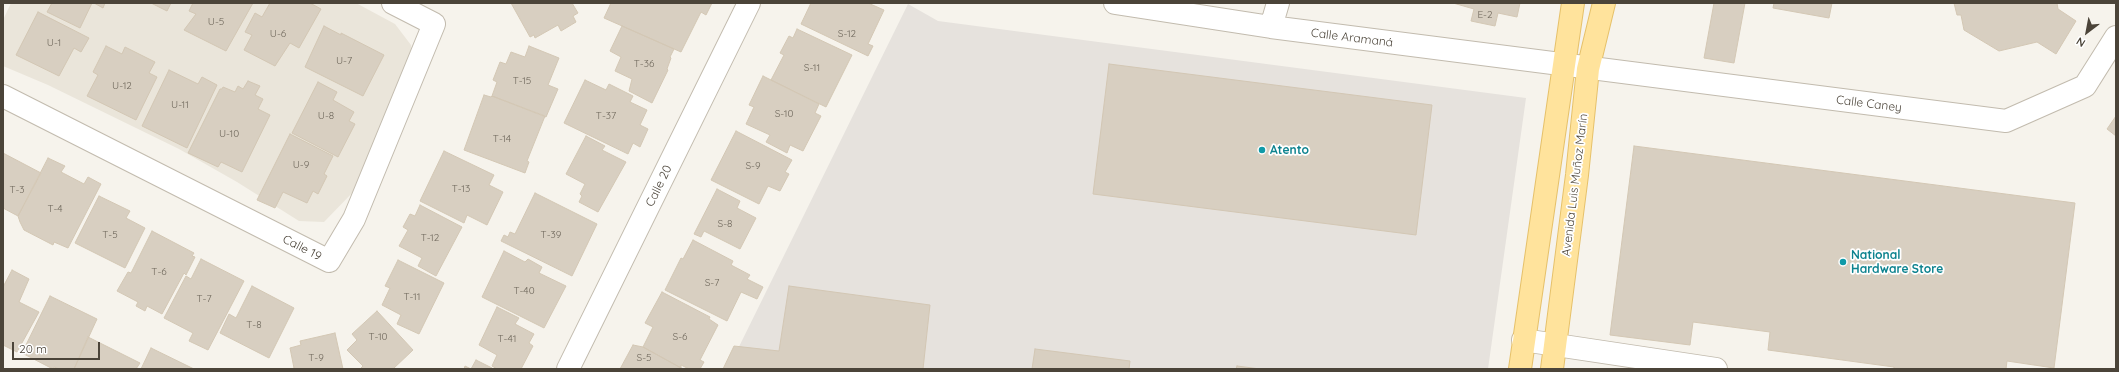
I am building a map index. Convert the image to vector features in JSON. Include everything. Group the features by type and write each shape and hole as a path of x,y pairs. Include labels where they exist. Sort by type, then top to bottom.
{"main road":[{"path":"1520,369 1573,3"},
{"name":"Avenida Luis Muñoz Marín","path":"1552,369 1577,175 1588,68 1604,3"}],"street":[{"name":"Calle 19","path":"3,96 329,261 354,219 434,24 393,3"},
{"name":"Calle 20","path":"568,369 749,3"},
{"name":"Calle Aramaná","path":"1115,3 1271,27 1588,68"},
{"path":"1271,27 1278,3"},
{"name":"Calle Caney","path":"1588,68 2006,121 2085,86 2116,37"},
{"path":"1524,340 1716,369"}],"shaded area":[{"path":"11,3 356,3 395,24 411,45 414,76 355,190 324,222 299,221 237,182 179,149 48,85 3,66 3,20"},
{"path":"908,4 938,21 1526,98 1488,369 728,369"}],"building":[{"path":"52,3 92,3 80,28 47,12"},
{"path":"94,3 105,3 103,8"},
{"path":"151,3 171,3 167,11"},
{"path":"193,3 253,3 226,51 184,30 196,14 189,11"},
{"path":"270,3 310,3 321,9 299,48 290,43 275,66 244,50 252,35 245,32 255,13 262,17"},
{"path":"511,3 572,3 578,13 573,16 576,22 561,31 558,25 535,38 534,35 530,37"},
{"path":"611,3 712,3 706,15 701,12 681,52 604,18"},
{"path":"811,3 868,3 884,10 868,44 873,46 868,56 801,24"},
{"path":"1453,3 1520,3 1517,17 1498,13 1495,26 1471,21 1474,9"},
{"path":"1714,3 1745,3 1734,63 1704,58"},
{"path":"1774,3 1832,3 1829,18 1773,8"},
{"path":"1954,3 2057,3 2058,9 2076,21 2056,54 2037,42 1999,51 1964,30 1961,15 1957,15"},
{"path":"38,12 89,38 81,52 74,48 59,76 16,55"},
{"path":"324,26 384,55 363,96 305,67"},
{"path":"622,26 674,49 670,57 668,70 652,103 629,91 632,79 615,71 621,57 610,51"},
{"path":"797,29 852,55 826,107 771,80 784,55 780,53 789,36 793,38"},
{"path":"106,46 122,54 125,47 155,62 149,73 157,77 136,120 87,96 98,75 93,72"},
{"path":"529,46 559,58 548,85 558,89 546,117 492,96 497,82 493,80 500,62 506,64 511,52 525,57"},
{"name":"Atento","path":"1109,64 1432,105 1416,235 1093,194"},
{"path":"169,70 198,84 202,77 217,85 187,148 142,126"},
{"path":"763,76 819,104 815,113 821,116 803,151 790,145 787,153 766,142 770,135 746,124 754,107 749,105"},
{"path":"585,80 606,90 609,84 633,96 630,102 647,110 640,125 648,129 640,147 633,143 628,154 564,123"},
{"path":"248,81 260,86 255,95 263,99 258,109 270,115 242,172 221,162 218,167 188,153 220,89 223,87 235,92 238,86 243,89"},
{"path":"318,82 337,92 333,100 354,112 349,121 355,124 338,157 292,133"},
{"path":"484,95 492,96 545,116 527,161 529,162 525,173 464,150"},
{"path":"2116,116 2116,136 2107,129"},
{"path":"736,131 792,160 785,172 789,174 780,191 768,186 759,204 711,180"},
{"path":"290,134 333,156 324,174 327,176 318,194 313,191 307,203 283,192 275,208 257,200"},
{"path":"586,136 605,146 602,150 626,162 598,212 579,202 582,196 580,194 585,184 566,174"},
{"name":"National Hardware Store","path":"1634,146 2075,203 2054,368 2007,361 2006,369 1894,369 1894,367 1768,350 1770,332 1693,322 1690,345 1610,335"},
{"path":"444,151 494,175 489,185 503,192 487,225 467,215 464,223 420,201"},
{"path":"3,153 41,173 18,216 3,208"},
{"path":"48,158 65,166 61,172 84,184 88,177 101,184 68,248 54,242 53,245 24,230 18,216"},
{"path":"717,189 740,201 737,208 756,218 740,249 704,231 701,237 694,234"},
{"path":"535,193 597,224 572,276 501,241 504,235 508,237 510,232 515,234"},
{"path":"99,196 130,211 126,218 145,228 125,268 75,243"},
{"path":"420,205 462,227 436,276 418,266 422,258 399,246 408,230 403,227 410,214 415,216"},
{"path":"152,231 194,253 192,256 195,257 186,275 184,273 162,314 147,306 145,311 136,306 138,302 117,291 128,272 131,273"},
{"path":"693,240 733,261 731,265 750,275 747,279 763,287 757,299 741,292 727,321 665,290 681,258 683,259"},
{"path":"504,251 525,262 528,259 542,267 539,273 566,286 544,328 482,297"},
{"path":"201,259 244,281 208,350 189,341 193,333 164,318 186,276 191,279"},
{"path":"398,260 444,283 419,334 397,324 401,315 382,305 390,288 385,286"},
{"path":"12,270 29,279 19,302 39,312 17,352 3,345 3,287"},
{"path":"252,286 294,308 269,358 220,333 229,314 236,318"},
{"path":"789,286 930,305 923,369 723,369 734,346 779,351"},
{"path":"662,292 710,317 709,319 718,325 700,360 704,362 700,369 689,369 681,365 681,368 643,347 653,327 645,323"},
{"path":"50,296 97,319 74,369 59,369 54,367 53,369 22,353"},
{"path":"497,307 519,318 515,324 534,334 529,343 533,346 521,369 497,369 492,366 497,355 479,345"},
{"path":"377,311 413,350 393,369 360,369 363,366 347,350 357,340 352,334"},
{"path":"335,333 343,369 292,369 294,368 290,348 301,345 300,341"},
{"path":"88,337 140,363 136,369 74,369"},
{"path":"633,345 643,347 683,369 620,369"},
{"path":"151,348 194,369 141,369"},
{"path":"1035,349 1130,361 1129,369 1032,369"},
{"path":"476,360 492,368 491,369 471,369"},
{"path":"465,366 471,369 464,369"},
{"path":"1237,366 1260,369 1236,369"}],"place":[{"name":"Atento","path":"1262,150"},
{"name":"National Hardware Store","path":"1843,262"}]}
